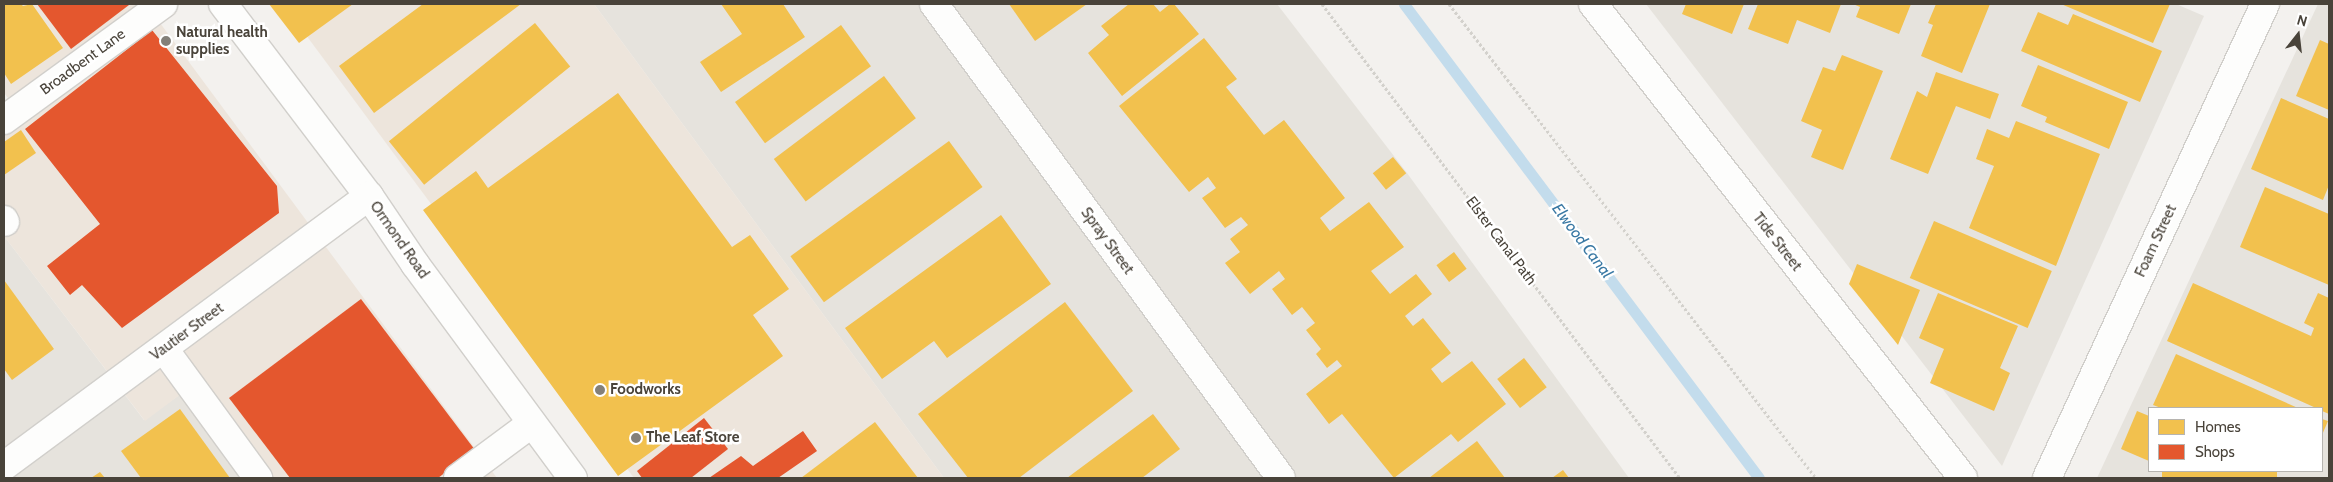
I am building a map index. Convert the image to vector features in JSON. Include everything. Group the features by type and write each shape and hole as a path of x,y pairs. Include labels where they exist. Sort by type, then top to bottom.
{"street":[{"name":"Broadbent Lane","path":"4,120 163,4"},
{"name":"Ormond Road","path":"223,4 369,196 421,272 573,478"},
{"name":"Spray Street","path":"934,4 1281,478"},
{"name":"Tide Street","path":"1593,4 1963,478"},
{"name":"Foam Street","path":"2047,478 2265,4"},
{"name":"Vautier Street","path":"4,466 369,196"},
{"path":"164,349 258,478"},
{"path":"458,478 532,423"}],"path":[{"name":"Elster Canal Path","path":"1322,4 1680,478"},
{"path":"1449,4 1816,478"}],"shaded area":[{"path":"4,4 146,4 497,478 249,478 185,391 145,421 4,236 4,101 8,98 4,93"},
{"path":"283,4 594,4 944,478 634,478"},
{"path":"594,4 1277,4 1407,173 1629,478 944,478"},
{"path":"1646,4 2176,4 2204,16 2002,466"},
{"path":"2318,4 2329,4 2329,478 2097,478"},
{"path":"4,236 144,420 185,391 249,478 4,478"}],"building: Homes":[{"path":"4,4 21,4 23,6 32,4 63,48 11,84 4,73"},
{"path":"269,4 353,4 299,43"},
{"path":"423,4 521,4 374,113 339,66"},
{"path":"721,4 783,4 805,37 721,92 700,62 742,34"},
{"path":"1009,4 1087,4 1035,41"},
{"path":"1129,4 1153,4 1160,12 1170,4 1174,4 1199,34 1122,96 1088,53 1109,35 1101,26"},
{"path":"1686,4 1744,4 1732,34 1682,14"},
{"path":"1758,4 1841,4 1830,33 1797,20 1788,44 1748,29"},
{"path":"1853,4 1911,4 1899,34 1856,17 1860,7"},
{"path":"1936,4 1990,4 1962,73 1921,56 1933,25 1928,23"},
{"path":"2061,4 2170,4 2153,43"},
{"path":"2038,12 2068,25 2073,14 2162,51 2140,102 2021,51"},
{"path":"535,23 570,67 424,185 389,141"},
{"path":"841,25 871,66 765,143 735,102"},
{"path":"1204,38 1237,79 1226,87 1264,135 1284,120 1345,198 1320,218 1330,231 1369,202 1404,247 1371,271 1390,294 1416,274 1432,294 1405,316 1413,326 1423,318 1451,353 1431,369 1442,383 1472,361 1506,404 1458,442 1451,434 1394,478 1342,414 1329,424 1306,394 1342,366 1337,360 1327,368 1316,354 1321,349 1306,330 1315,323 1302,307 1292,315 1272,289 1285,279 1279,271 1250,294 1225,263 1240,252 1230,239 1248,225 1241,217 1225,228 1202,198 1216,188 1208,177 1189,192 1119,106"},
{"path":"2320,40 2329,44 2329,110 2296,96"},
{"path":"1842,55 1883,71 1843,170 1811,157 1822,130 1801,121 1823,67 1835,71"},
{"path":"2038,65 2128,102 2109,149 2045,122 2047,117 2021,106"},
{"path":"1936,72 1999,94 1990,119 1956,106 1928,174 1890,159 1917,91 1927,97"},
{"path":"884,76 916,118 806,201 774,159"},
{"path":"618,93 732,247 750,235 789,289 753,315 783,356 618,476 423,210 476,171 488,188"},
{"path":"2281,98 2329,119 2329,185 2323,200 2251,169"},
{"path":"2016,121 2100,154 2056,266 1969,228 1994,166 1976,159 1987,129 2009,138"},
{"path":"21,130 36,153 4,175 4,142"},
{"path":"949,141 983,187 824,302 790,256"},
{"path":"1393,157 1406,173 1386,190 1373,173"},
{"path":"2265,187 2329,214 2329,285 2240,247"},
{"path":"1001,215 1051,284 947,358 934,341 882,379 845,328"},
{"path":"1934,221 2052,271 2028,328 1910,278"},
{"path":"1454,252 1467,269 1449,282 1436,265"},
{"path":"1857,264 1920,290 1898,345 1849,284"},
{"path":"4,280 54,349 12,380 4,369"},
{"path":"2193,283 2311,336 2314,328 2304,323 2318,293 2329,298 2329,414 2323,411 2323,407 2314,407 2167,341"},
{"path":"1938,293 2018,326 2000,368 2010,373 1994,411 1930,383 1944,349 1919,338"},
{"path":"1065,302 1133,391 1019,478 968,478 918,414"},
{"path":"2176,354 2296,407 2158,407 2153,405"},
{"path":"1524,358 1547,387 1520,408 1497,379"},
{"path":"180,409 230,478 141,478 121,451"},
{"path":"2137,411 2148,416 2148,461 2121,449"},
{"path":"1153,414 1180,449 1142,478 1067,478"},
{"path":"2323,419 2328,421 2323,433"},
{"path":"875,422 918,478 801,478"},
{"path":"1477,441 1505,478 1429,478"},
{"path":"1563,470 1569,478 1552,478"},
{"path":"100,472 105,478 91,478"},
{"path":"2162,472 2277,472 2277,478 2162,478"}],"building: Shops":[{"path":"37,4 128,4 129,5 71,49"},
{"path":"152,30 277,186 279,213 122,328 82,285 70,295 47,266 100,224 25,129"},
{"path":"361,299 475,450 438,478 290,478 229,398"},
{"path":"704,418 728,449 691,478 642,478 637,471"},
{"path":"803,431 817,451 778,478 709,478 741,456 753,466"}],"waterway":[{"name":"Elwood Canal","path":"1404,4 1759,478"}],"place":[{"name":"Natural health supplies","path":"166,41"},
{"name":"Foodworks","path":"600,390"},
{"name":"The Leaf Store","path":"636,438"}]}
